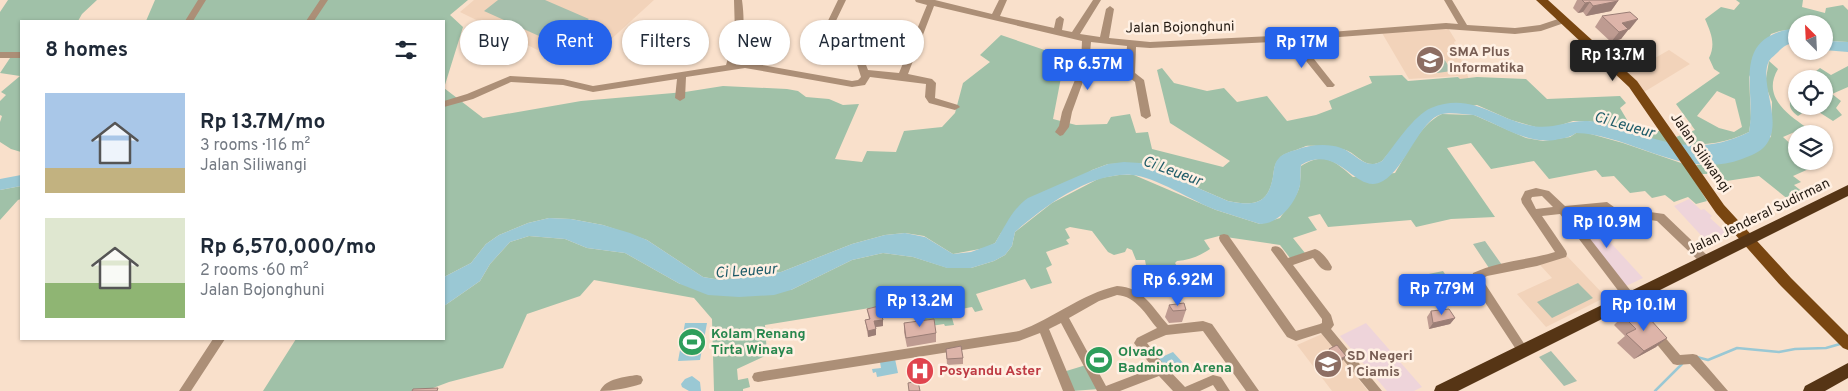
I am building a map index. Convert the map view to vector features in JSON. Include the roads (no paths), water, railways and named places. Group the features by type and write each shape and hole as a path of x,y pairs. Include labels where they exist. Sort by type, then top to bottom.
{"highway":[{"name":"Jalan Jenderal Sudirman","path":"1442,391 1848,190"},
{"path":"1811,391 1848,370"}],"main road":[{"name":"Jalan Siliwangi","path":"1541,0 1633,84 1720,209 1747,241 1848,344"}],"street":[{"path":"190,20 202,0"},
{"path":"311,20 324,0"},
{"path":"730,68 740,36 741,22 738,0"},
{"path":"445,104 470,97 510,79 563,82 593,89 744,65 852,84 863,83 866,73 860,59 845,53 830,51 825,46 828,29 842,0"},
{"name":"Jalan Bojonghuni","path":"919,0 1057,33 1087,39 1132,44 1189,44 1464,26 1515,31 1541,28 1564,20"},
{"path":"995,17 1003,0"},
{"path":"1074,36 1097,0"},
{"path":"1448,0 1464,26"},
{"path":"902,78 932,2"},
{"path":"1104,41 1110,9"},
{"path":"1057,33 1060,19"},
{"path":"1292,38 1330,85"},
{"path":"1060,132 1064,127 1067,112 1085,65 1087,39"},
{"path":"1132,44 1130,74 1139,80 1146,116"},
{"path":"0,55 20,56"},
{"path":"866,73 893,74 902,78 929,81 931,83 930,97 932,101 955,107"},
{"path":"680,98 682,75"},
{"path":"1523,351 1476,281 1477,276 1562,254 1526,199 1532,193 1548,194 1677,360 1692,359 1722,391"},
{"path":"1534,213 1607,206 1623,219 1641,215 1659,217 1706,261"},
{"path":"1224,238 1291,334 1296,336 1328,325 1326,318 1276,250"},
{"path":"1286,263 1315,253 1327,267"},
{"path":"758,377 1018,336 1063,317 1080,304 1110,292 1126,290 1136,295 1165,330"},
{"path":"1063,317 1105,391 1161,370"},
{"path":"1043,326 1069,391"},
{"path":"1181,391 1161,370 1140,343 1165,330 1203,326 1208,327 1253,391"},
{"path":"1323,328 1376,391"},
{"path":"185,391 218,340"},
{"path":"606,391 637,380"},
{"path":"1188,391 1213,380 1217,381 1224,391"}],"water":[{"path":"1788,30 1788,45 1770,60 1766,70 1773,126 1770,137 1765,146 1758,152 1742,159 1721,164 1679,161 1618,141 1576,133 1555,140 1538,140 1513,133 1475,116 1445,113 1434,118 1427,125 1399,166 1383,181 1373,184 1364,182 1337,164 1326,160 1315,160 1301,165 1300,185 1295,199 1286,211 1267,223 1260,224 1216,210 1141,176 1116,176 1084,185 1054,202 1015,232 1012,246 1005,255 994,261 971,268 947,268 913,257 883,253 852,260 791,290 774,295 739,297 708,295 680,284 625,253 587,248 565,239 529,236 510,242 490,264 480,281 445,305 445,276 471,263 486,244 499,235 528,223 549,218 571,219 603,225 630,233 647,240 703,277 721,280 781,272 852,244 885,235 905,233 925,237 953,254 971,252 995,243 1013,213 1028,198 1108,164 1140,163 1228,201 1252,203 1263,198 1268,193 1276,162 1284,154 1318,145 1330,146 1346,150 1366,163 1376,164 1382,161 1418,117 1431,108 1445,104 1470,104 1537,127 1588,121 1676,144 1705,145 1719,143 1749,132 1751,116 1750,69 1753,56 1759,44 1771,35"},
{"path":"1833,41 1848,42 1848,52 1833,51"},
{"path":"20,175 20,186 0,190 0,179"},
{"name":"Kolam Renang Tirta Winaya","path":"685,323 707,323 700,360 678,361"},
{"path":"1173,352 1184,364 1168,370 1157,359"},
{"path":"895,359 898,373 877,377 876,372 873,373 872,369 881,368 880,362"},
{"name":"Kolam Renang Tirta Winaya","path":"692,376 700,382 701,391 689,391 682,387 681,384 685,379"}],"waterway":[{"path":"1697,357 1708,360 1737,348 1779,352 1795,349 1826,348 1840,344"},
{"path":"1655,391 1682,364"}],"place":[{"name":"SMA Plus Informatika","path":"1430,60"},
{"name":"Kolam Renang Tirta Winaya","path":"692,342"},
{"name":"Olvado Badminton Arena","path":"1099,360"},
{"name":"SD Negeri 1 Ciamis","path":"1328,364"},
{"name":"Posyandu Aster","path":"920,371"}],"water label":[{"name":"Ci Leueur","path":"1624,126"},
{"name":"Ci Leueur","path":"1172,172"},
{"name":"Ci Leueur","path":"746,272"}]}
